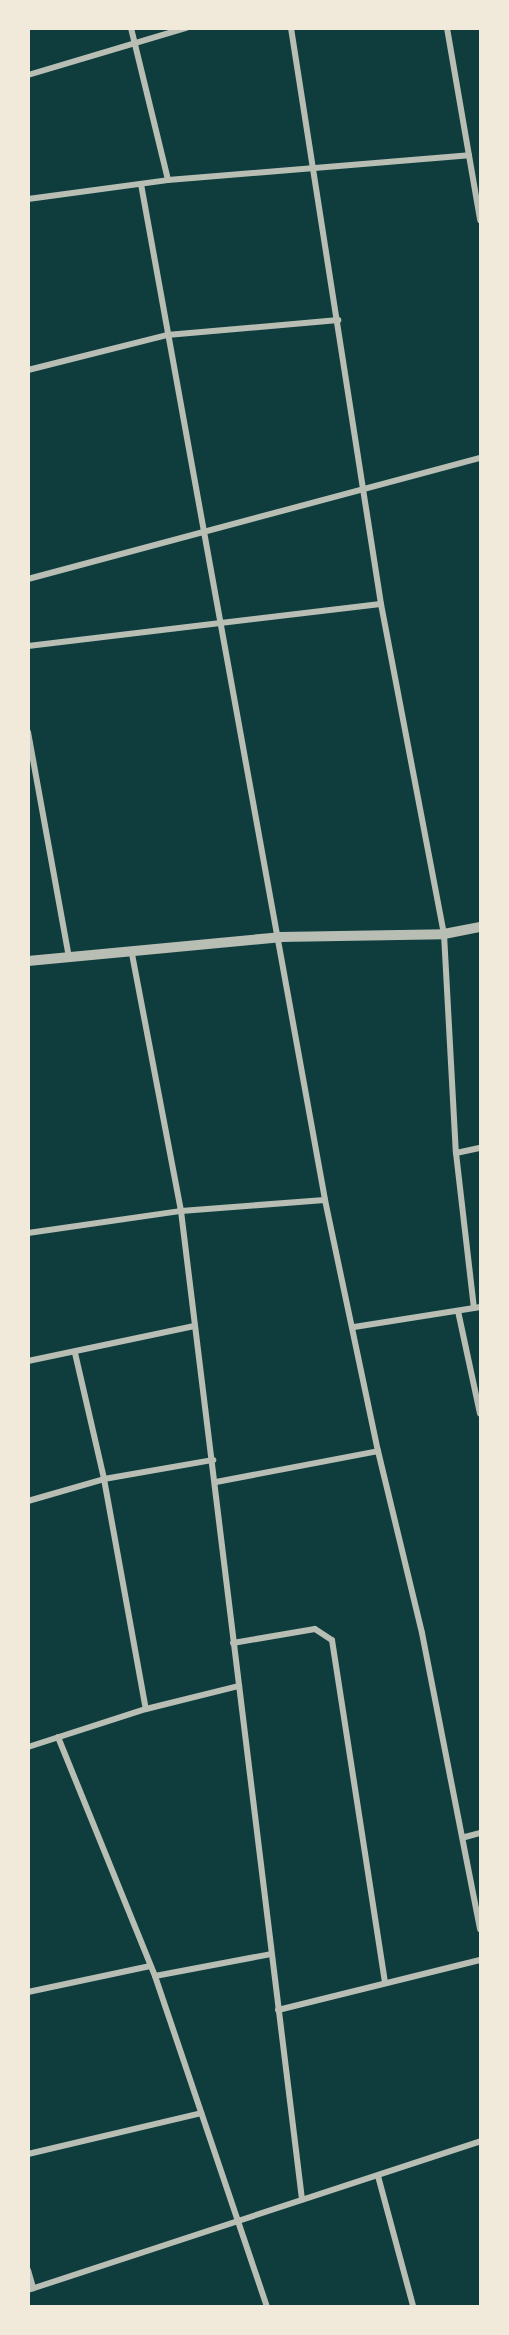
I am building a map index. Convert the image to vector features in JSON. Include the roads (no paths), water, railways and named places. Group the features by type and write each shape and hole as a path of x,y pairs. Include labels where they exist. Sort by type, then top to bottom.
{"street":[{"path":"131,28 168,180"},
{"path":"28,75 135,46 186,28"},
{"path":"291,28 366,490 381,604 444,934 456,1153 477,1308 354,1327"},
{"path":"447,28 469,155 478,190 480,220"},
{"path":"28,199 168,180 316,171 469,155"},
{"path":"141,184 204,531 218,624 280,937 325,1200 354,1327 378,1451 422,1633 465,1837 480,1929"},
{"path":"28,370 167,335 338,320"},
{"path":"28,579 480,458"},
{"path":"28,646 381,604"},
{"path":"28,732 69,958"},
{"path":"28,961 132,954 280,937 444,934 480,927"},
{"path":"132,954 181,1211 194,1326 216,1482 233,1644 302,2200"},
{"path":"456,1153 480,1148"},
{"path":"28,1233 181,1211 325,1200"},
{"path":"458,1311 480,1414"},
{"path":"28,1361 75,1353 194,1326"},
{"path":"75,1353 104,1479 146,1709"},
{"path":"216,1482 378,1451"},
{"path":"28,1501 104,1479 213,1460"},
{"path":"233,1644 315,1629 332,1640 385,1982"},
{"path":"28,1739 29,1747 146,1709 239,1686"},
{"path":"58,1737 154,1976 267,2307"},
{"path":"465,1837 480,1833"},
{"path":"154,1976 271,1954"},
{"path":"278,2010 480,1960"},
{"path":"28,1992 150,1966"},
{"path":"28,2154 201,2113"},
{"path":"28,2270 31,2289 480,2141"},
{"path":"378,2176 413,2307"}]}
